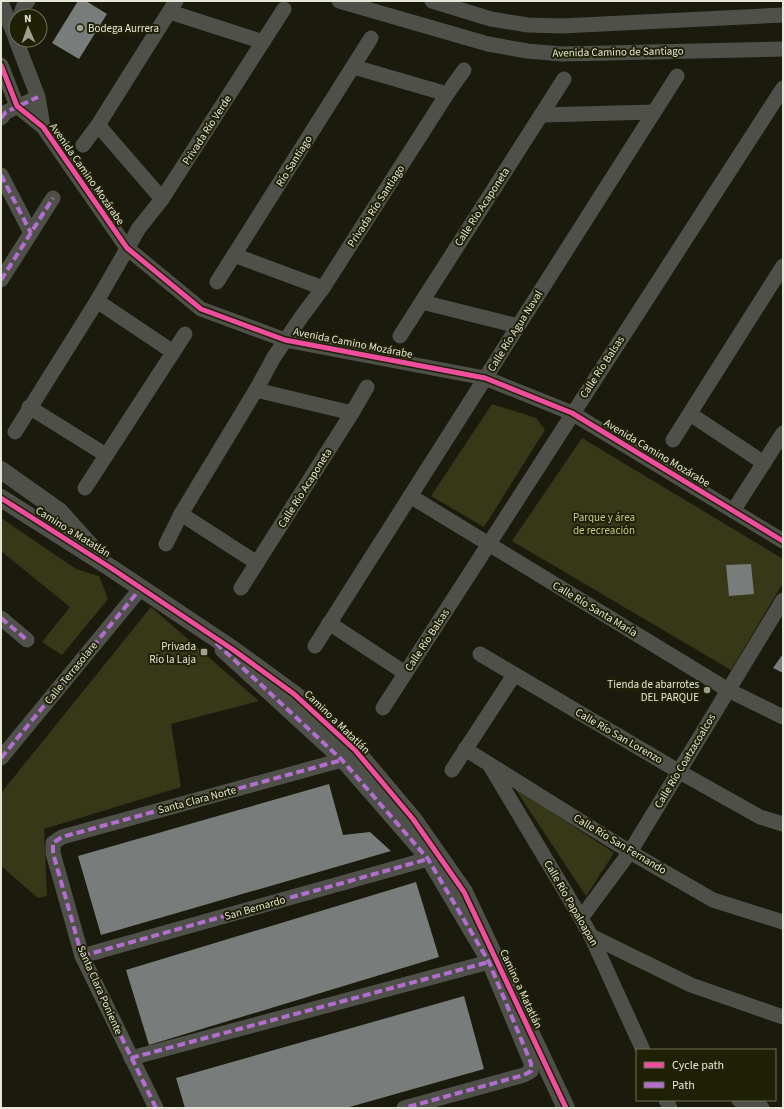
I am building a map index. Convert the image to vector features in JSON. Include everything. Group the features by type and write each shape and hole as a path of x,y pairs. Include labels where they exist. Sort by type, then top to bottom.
{"street":[{"name":"Avenida Camino de Santiago","path":"339,1 488,44 527,51 562,54 783,49"},
{"path":"432,1 492,19 528,24 562,26 783,15"},
{"name":"Avenida Camino Mozárabe","path":"1,2 8,20"},
{"path":"83,145 98,125 173,6 262,42"},
{"name":"Privada Río Verde","path":"15,432 29,407 97,301 139,228 162,199 284,9"},
{"name":"Río Santiago","path":"217,282 371,38"},
{"name":"Avenida Camino Mozárabe","path":"19,48 38,97 43,127"},
{"path":"1,64 17,106"},
{"path":"354,67 447,94"},
{"name":"Privada Río Santiago","path":"166,544 181,514 285,340 323,288 447,94 464,70"},
{"name":"Calle Río Agua Naval","path":"315,646 677,76"},
{"name":"Calle Río Acaponeta","path":"400,336 564,79"},
{"name":"Calle Río Balsas","path":"383,708 783,88"},
{"path":"1,118 6,112 38,97"},
{"name":"Avenida Camino Mozárabe","path":"17,106 43,127 127,248 200,309 285,340 485,378 572,413 783,541"},
{"path":"541,115 654,112"},
{"path":"98,125 162,199"},
{"path":"1,175 30,234"},
{"path":"1,280 53,198"},
{"path":"234,255 323,288"},
{"path":"673,440 783,266"},
{"path":"97,301 173,352"},
{"path":"422,302 518,326"},
{"path":"85,488 185,334"},
{"name":"Calle Río Acaponeta","path":"242,588 367,387"},
{"path":"256,390 352,413"},
{"path":"29,407 106,455"},
{"path":"690,414 764,463"},
{"path":"733,511 783,433"},
{"name":"Camino a Matatlán","path":"1,470 59,511 111,568"},
{"name":"Calle Río Santa María","path":"410,496 728,690 783,717"},
{"name":"Camino a Matatlán","path":"1,498 111,568 232,649 294,694 355,750 413,819 464,892 566,1108"},
{"path":"181,514 257,563"},
{"name":"Calle Terrasolare","path":"1,758 140,588"},
{"name":"Calle Río Coatzacoalcos","path":"582,918 630,852 783,600"},
{"path":"1,618 27,640"},
{"path":"329,623 405,673"},
{"path":"200,628 342,760 428,859 489,962 531,1063 531,1071 524,1075 404,1108"},
{"name":"Calle Río San Lorenzo","path":"480,654 678,771 760,817 783,824"},
{"path":"452,770 514,674"},
{"name":"Calle Río San Fernando","path":"466,749 630,852 713,900 783,922"},
{"name":"Santa Clara Norte","path":"53,843 62,837 342,760"},
{"name":"Calle Río Papaloapan","path":"488,762 582,918 643,1049"},
{"name":"Santa Clara Poniente","path":"53,843 53,853 82,956 156,1108"},
{"name":"San Bernardo","path":"82,956 428,859"},
{"path":"591,936 691,985 783,1017"},
{"path":"131,1058 489,962"},
{"path":"742,1101 762,1108"}],"green space":[{"path":"492,404 536,418 545,430 484,527 431,496"},
{"name":"Parque y área de recreación","path":"582,438 783,559 783,583 731,670 512,541"},
{"path":"1,518 76,569 99,576 108,599 62,655 42,642 70,607 1,551"},
{"path":"151,607 259,701 171,724 181,787 44,829 47,896 38,898 1,866 1,793"},
{"path":"514,787 614,853 586,896"}],"building":[{"name":"Bodega Aurrera","path":"78,1 86,1 107,14 79,59 52,43"},
{"path":"751,564 754,594 729,596 726,565"},
{"path":"783,654 783,673 773,668"},
{"path":"329,784 343,835 370,832 391,851 101,935 78,856"},
{"path":"416,882 439,957 149,1045 126,970"},
{"path":"464,996 484,1069 346,1108 185,1108 176,1078"}],"marked path":[{"path":"1,118 6,112 38,97"},
{"path":"1,175 31,233"},
{"path":"1,280 53,198"},
{"path":"1,758 141,588"},
{"path":"1,618 27,640"},
{"path":"216,643 342,760 428,859 489,962 531,1063 531,1071 524,1075 404,1108"},
{"path":"156,1108 82,956 53,853 53,843 62,837 342,760"},
{"path":"82,956 428,859"},
{"path":"131,1058 489,962"}],"cycle path":[{"path":"1,65 17,106 43,127 127,248 201,309 285,340 485,378 572,413 783,541"},
{"path":"1,498 111,568 232,649 294,694 355,750 413,819 464,892 566,1108"}],"place":[{"name":"Bodega Aurrera","path":"80,28"},
{"name":"Privada Río la Laja","path":"204,652"},
{"name":"Tienda de abarrotes DEL PARQUE","path":"707,690"}]}
